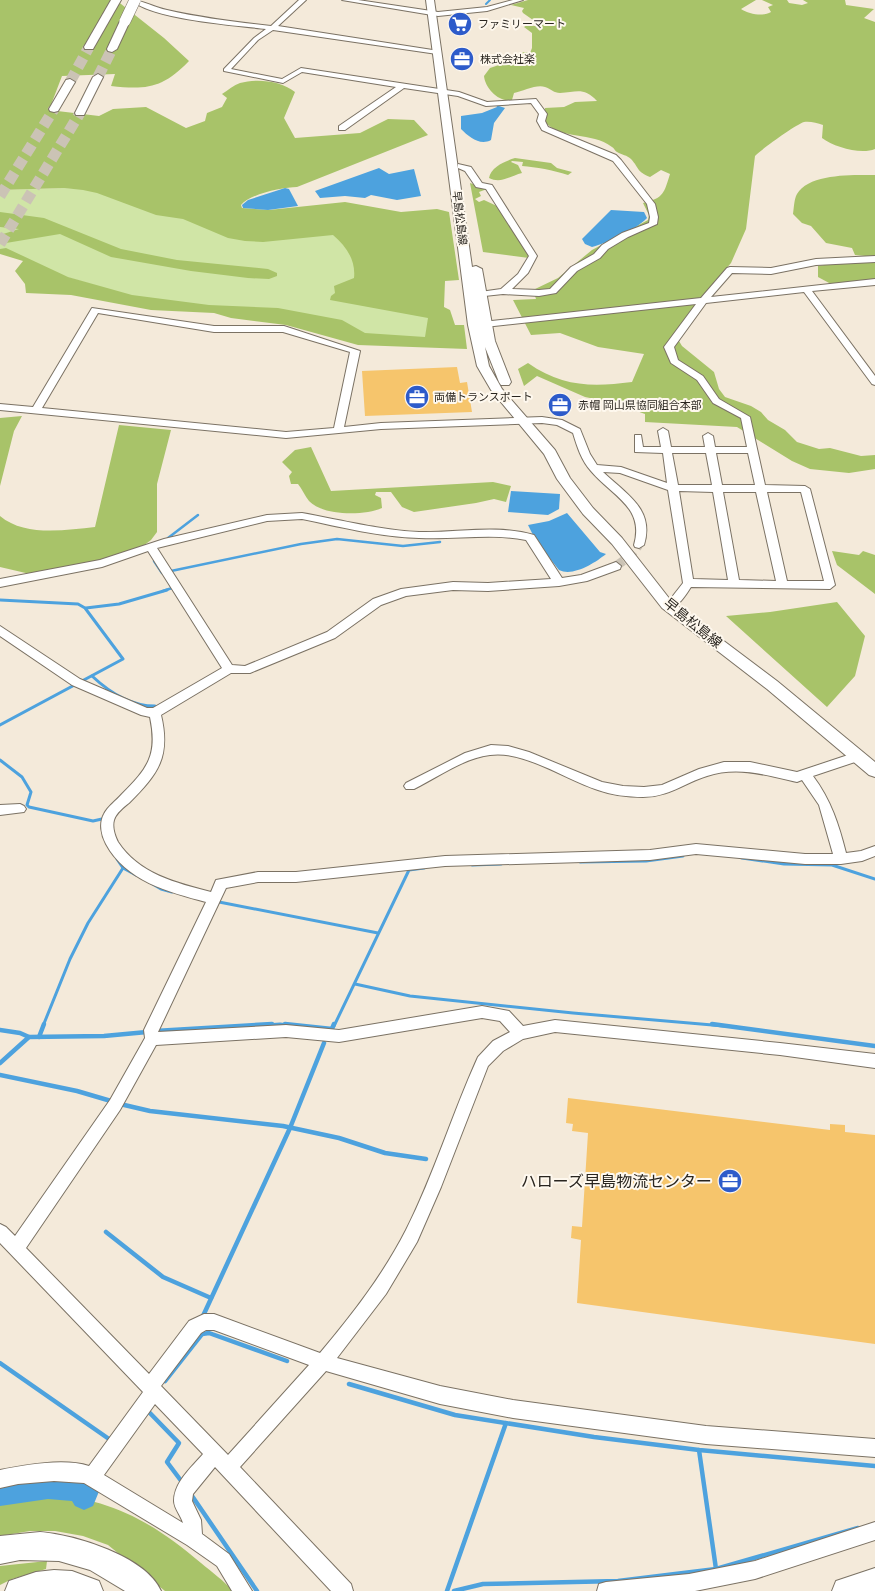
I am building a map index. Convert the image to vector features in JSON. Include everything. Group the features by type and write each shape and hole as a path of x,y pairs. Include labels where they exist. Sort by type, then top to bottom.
{"highway":[{"path":"112,49 137,1"},
{"path":"89,47 115,2"},
{"path":"80,113 98,77"},
{"path":"54,109 70,82"},
{"path":"0,1550 30,1546 70,1549 87,1554 121,1571 147,1591"},
{"path":"30,1546 57,1551 82,1559 105,1572 127,1591"},
{"path":"846,1591 875,1582"},
{"path":"22,1590 40,1585 67,1583 89,1591"},
{"path":"22,1590 47,1587 70,1591"}],"main road":[{"name":"早島松島線","path":"430,0 435,13 481,295 480,324 483,366 497,390 514,412 525,421 550,454 564,479 588,511 617,541 667,605 772,685 875,771"},
{"name":"早島松島線","path":"436,0 437,52 447,93 469,296 480,324"}],"street":[{"path":"303,0 273,27 256,38 226,70 283,81 301,70 466,96 486,104 533,101 543,114 541,121 545,128 567,139 606,153 621,163 632,181 647,195 654,219 653,224 625,235 604,247 597,256 574,269 553,291 539,293 503,291 469,296"},
{"path":"344,0 435,13 487,9 520,0"},
{"path":"137,1 238,25 273,27 437,52"},
{"path":"342,128 402,86"},
{"path":"461,166 468,169 480,185 489,187 533,256 532,261 520,277 503,291"},
{"path":"782,584 745,417 716,401 700,378 681,367 672,358 669,346 702,302 730,270 770,271 816,262 875,259"},
{"path":"480,324 702,302 875,282"},
{"path":"807,290 875,382"},
{"path":"36,411 95,310 214,329 284,329 355,350 338,431"},
{"path":"0,407 266,434 303,435 419,424 542,420 559,422 576,431 584,454 594,468 630,502 638,513 643,529 639,545"},
{"path":"663,431 688,583 676,600 667,605"},
{"path":"708,436 734,584"},
{"path":"638,437 638,450 751,450"},
{"path":"594,468 621,470 672,488 805,489 830,585 688,583"},
{"path":"0,584 102,563 150,546 267,518 302,516 373,530 419,535 508,533 530,537 559,582"},
{"path":"150,546 230,669"},
{"path":"0,630 77,683 145,712 155,713 230,669 246,670 331,635 377,602 405,592 453,586 488,588 559,582 583,578 616,566"},
{"path":"155,713 160,732 160,751 156,764 149,775 109,816 107,828 110,839 119,855 130,867 168,885 214,898"},
{"path":"410,786 469,756 491,750 525,755 600,786 622,791 662,790 703,772 724,767 750,767 797,776 805,775 858,757"},
{"path":"805,775 820,794 832,817 841,859"},
{"path":"0,810 20,809"},
{"path":"16,1248 114,1105 152,1035 221,884 247,877 275,876 296,878 444,861 650,855 696,849 805,859 841,859 862,856 875,851"},
{"path":"152,1035 286,1031 340,1036 482,1012 504,1015 520,1033"},
{"path":"228,1467 323,1362 365,1310 398,1259 421,1216 483,1062 498,1046 520,1033 555,1026 780,1049 875,1061"},
{"path":"0,1232 228,1467 344,1591"},
{"path":"92,1477 195,1327 204,1322 214,1322 323,1362 440,1395 513,1409 706,1435 875,1448"},
{"path":"193,1539 192,1520 183,1502 187,1487 215,1454"},
{"path":"0,1479 18,1475 54,1472 86,1474 193,1539 223,1560 243,1591"},
{"path":"606,1591 690,1583 755,1570 875,1531"}],"green space":[{"path":"0,0 116,0 164,38 189,61 171,77 145,87 111,86 115,74 62,76 49,110 99,116 113,109 146,107 186,128 205,121 207,113 222,107 227,98 222,94 233,86 240,83 261,81 283,85 295,92 284,118 295,138 360,133 388,119 414,120 428,135 297,187 259,194 241,205 242,208 269,210 345,202 401,212 437,209 449,212 459,280 445,281 444,307 450,310 455,325 464,325 467,349 358,345 286,325 231,318 214,313 151,310 71,295 26,293 25,284 15,271 23,261 0,254 0,249 6,248 68,277 132,295 209,305 278,308 342,320 365,333 425,337 428,318 330,300 331,296 335,293 334,286 354,278 352,259 333,235 263,242 245,241 228,238 183,219 156,215 97,193 83,190 64,188 0,190"},
{"path":"528,0 756,0 741,9 760,15 771,12 768,7 773,5 762,0 787,0 789,3 802,5 808,3 803,0 845,0 846,5 874,9 864,18 875,22 875,149 855,151 833,144 822,138 823,125 814,122 804,122 786,132 755,156 746,229 731,263 702,297 679,341 682,346 714,372 719,389 725,397 751,406 761,412 768,420 785,430 797,442 819,449 830,448 861,456 875,455 875,469 849,473 810,469 792,461 737,427 645,422 645,414 614,403 585,397 537,376 524,386 518,369 528,363 553,377 565,381 590,385 632,382 644,354 598,347 560,333 531,335 513,300 536,299 533,290 558,278 592,250 648,220 649,215 643,203 655,199 662,194 670,174 661,170 650,177 640,171 629,158 604,142 559,131 544,121 545,108 564,107 575,102 597,101 584,92 558,93 538,86 514,93 512,100 502,99 493,94 484,76 490,68 502,64 501,61 524,52 530,53 532,33 524,27 527,25 543,27 523,13 524,8 511,5"},
{"path":"515,158 551,163 557,168 572,172 568,175 522,166 523,162 512,161 518,165 522,173 502,180 489,178 495,168"},
{"path":"875,175 875,257 855,255 852,248 826,243 811,226 802,223 793,214 797,194 811,182 833,177"},
{"path":"470,183 487,189 479,192 481,196 475,199 479,202 484,200 499,207 530,255 529,258 483,252"},
{"path":"84,189 334,234 430,317 426,338 365,334 209,306 131,296 67,277 0,250 0,190"},
{"path":"0,212 44,218 121,249 177,260 268,269 277,273 277,276 269,279 248,278 191,271 111,257 60,234 0,244 0,235 19,229 0,227"},
{"path":"875,261 875,279 831,284 818,277 818,266 843,262"},
{"path":"22,416 14,431 0,486 0,418"},
{"path":"119,425 171,430 157,484 157,532 151,540 143,546 102,561 30,574 0,567 0,516 10,523 33,530 95,527"},
{"path":"311,447 331,491 493,482 511,486 506,502 494,499 414,512 402,507 391,492 376,492 375,495 381,498 382,508 355,513 334,512 315,506 309,501 298,484 291,484 289,476 292,472 282,462 295,450"},
{"path":"832,551 859,555 863,551 875,555 875,594 837,565"},
{"path":"837,602 865,636 855,676 827,707 726,616 770,612"},
{"path":"43,1495 88,1500 128,1514 165,1535 183,1548 233,1591 165,1591 108,1545 83,1536 55,1531 30,1531 0,1536 0,1502"},
{"path":"47,1561 46,1569 12,1579 0,1585 0,1566"}],"water":[{"path":"496,105 505,108 494,123 491,140 487,142 479,141 471,138 461,129 461,116 482,113 497,107"},
{"path":"379,168 389,174 414,169 421,196 397,200 371,195 365,198 345,196 320,198 315,191"},
{"path":"285,188 289,189 298,206 268,210 243,208 242,205 248,200"},
{"path":"611,210 644,212 647,218 629,232 614,239 592,247 585,244 582,239"},
{"path":"511,491 560,494 559,509 548,515 508,512"},
{"path":"567,513 600,552 606,554 590,565 571,572 559,570 536,541 528,525 549,521"}],"building":[{"name":"両備トランスポート","path":"457,367 460,383 467,382 472,412 365,416 362,371"},
{"name":"ハローズ早島物流センター","path":"568,1098 830,1130 830,1124 845,1125 845,1132 875,1135 875,1344 577,1303 581,1240 571,1238 572,1226 582,1227 588,1133 572,1131 573,1124 566,1123"}],"waterway":[{"path":"486,4 490,0"},
{"path":"168,538 198,515"},
{"path":"171,571 301,544 337,539 403,546 440,542"},
{"path":"154,561 162,573"},
{"path":"163,591 172,588 171,586"},
{"path":"86,608 119,604 167,590"},
{"path":"0,600 78,604 85,608 123,659 0,725"},
{"path":"92,676 121,697 137,704 155,706 154,708"},
{"path":"0,760 22,777 31,792 27,805 29,807 93,821 102,819"},
{"path":"580,862 646,861 683,856"},
{"path":"742,858 784,864 832,865 875,879"},
{"path":"117,859 123,868"},
{"path":"472,865 501,864"},
{"path":"43,1026 70,959 88,923 123,868"},
{"path":"123,868 136,875"},
{"path":"334,1026 409,870 424,868"},
{"path":"151,883 161,889 172,892"},
{"path":"219,902 378,933"},
{"path":"355,984 410,996 724,1026"},
{"path":"39,1037 44,1024"},
{"path":"155,1031 272,1024"},
{"path":"250,1026 280,1024 298,1026"},
{"path":"285,1024 332,1029"},
{"path":"332,1029 334,1024"},
{"path":"712,1024 875,1046"},
{"path":"0,1030 20,1033 29,1037"},
{"path":"39,1037 104,1036 147,1032"},
{"path":"0,1063 29,1037"},
{"path":"29,1037 39,1037"},
{"path":"290,1128 324,1043"},
{"path":"0,1075 77,1091 111,1101"},
{"path":"120,1104 150,1111 290,1128"},
{"path":"203,1316 290,1128"},
{"path":"290,1128 339,1138 385,1153 426,1159"},
{"path":"106,1232 163,1277 211,1298"},
{"path":"202,1334 203,1330"},
{"path":"202,1334 209,1333 287,1361"},
{"path":"165,1381 202,1334"},
{"path":"0,1363 109,1439"},
{"path":"349,1384 455,1415 506,1423"},
{"path":"147,1410 179,1443 167,1462 182,1482"},
{"path":"447,1591 506,1423"},
{"path":"506,1423 594,1437 699,1450"},
{"path":"699,1450 875,1466"},
{"path":"699,1450 716,1569"},
{"path":"0,1493 48,1486 87,1489 84,1497"},
{"path":"190,1493 257,1591"},
{"path":"716,1569 858,1528"},
{"path":"454,1591 483,1584 618,1581 716,1569"}],"tunnel":[{"path":"70,82 89,47"},
{"path":"98,77 112,49"},
{"path":"0,196 54,109"},
{"path":"0,244 80,113"},
{"path":"616,566 630,556 639,545"}],"place":[{"name":"ファミリーマート","path":"460,24"},
{"name":"株式会社楽","path":"462,59"},
{"name":"両備トランスポート","path":"417,397"},
{"name":"赤帽 岡山県協同組合本部","path":"560,405"},
{"name":"ハローズ早島物流センター","path":"730,1181"}]}
